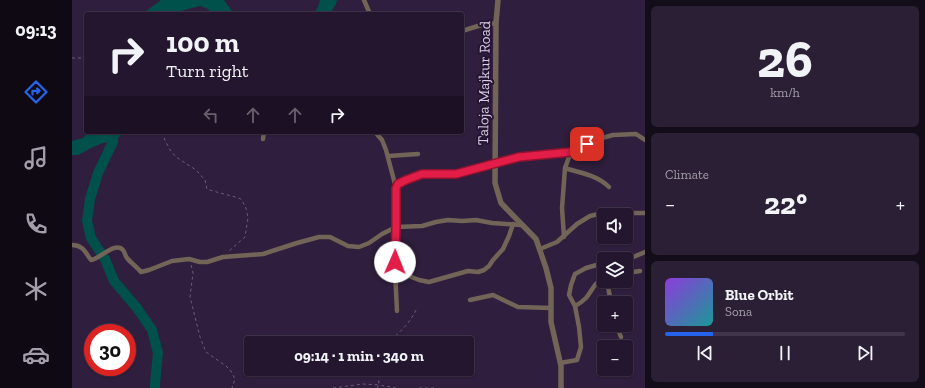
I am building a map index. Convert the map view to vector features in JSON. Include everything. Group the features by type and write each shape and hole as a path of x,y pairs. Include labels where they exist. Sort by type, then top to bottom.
{"street":[{"path":"364,0 369,12"},
{"name":"Taloja Majkur Road","path":"498,0 496,23 495,184 501,203 536,239 540,249 552,288 551,322 560,363 561,388"},
{"path":"464,30 496,23"},
{"path":"263,139 264,134"},
{"path":"378,134 382,140 388,156 396,188 395,270 398,311"},
{"path":"396,188 398,184 422,174 456,174 519,157 571,152 595,140 613,135 636,134 645,140"},
{"path":"564,237 562,208 565,168 571,152"},
{"path":"388,156 418,154"},
{"path":"565,168 594,177 609,187"},
{"path":"540,249 557,242 577,224 590,216 603,214 645,213"},
{"path":"72,244 82,247 91,260 96,259 113,248 117,247 122,249 125,257 141,272 172,261 189,259 207,262 223,257 263,254 297,242 319,237 330,237 348,246 359,246 369,243 396,227 422,226 448,220 476,220 492,223 521,225"},
{"path":"395,262 410,276 429,282 468,271 478,272 489,266 504,249 513,224"},
{"path":"633,257 645,252"},
{"path":"560,363 577,360 581,347 576,306 570,295 571,285 575,274 586,268 597,265"},
{"path":"633,272 640,271"},
{"path":"576,306 586,298 597,283"},
{"path":"470,300 494,295 518,307 551,308"},
{"path":"619,332 621,337"}],"path":[{"path":"72,58 84,58"},
{"path":"163,134 170,150 176,157 196,170 205,180 207,189 241,199 246,208 248,218 245,237 223,257"},
{"path":"189,259 193,273 190,297 200,338 206,352 231,371 235,379 232,388"},
{"path":"395,336 408,322 416,310"},
{"path":"377,388 379,385 378,376"},
{"path":"333,388 363,384 396,388"},
{"path":"419,388 434,388"}],"shaded area":[{"path":"161,0 224,0 233,12 210,12 208,9 200,6 177,12 145,12"},
{"path":"320,0 337,0 331,12 315,12"},
{"path":"87,134 123,134 113,142 103,143 78,155 72,155 72,141 83,138"}],"waterway":[{"path":"112,134 113,142 98,173 90,199 87,221 91,238 105,259 114,281 137,308 152,330 158,353 155,388"}],"route":[{"path":"395,262 396,188 398,184 422,174 456,174 519,157 571,152 587,144"}]}
